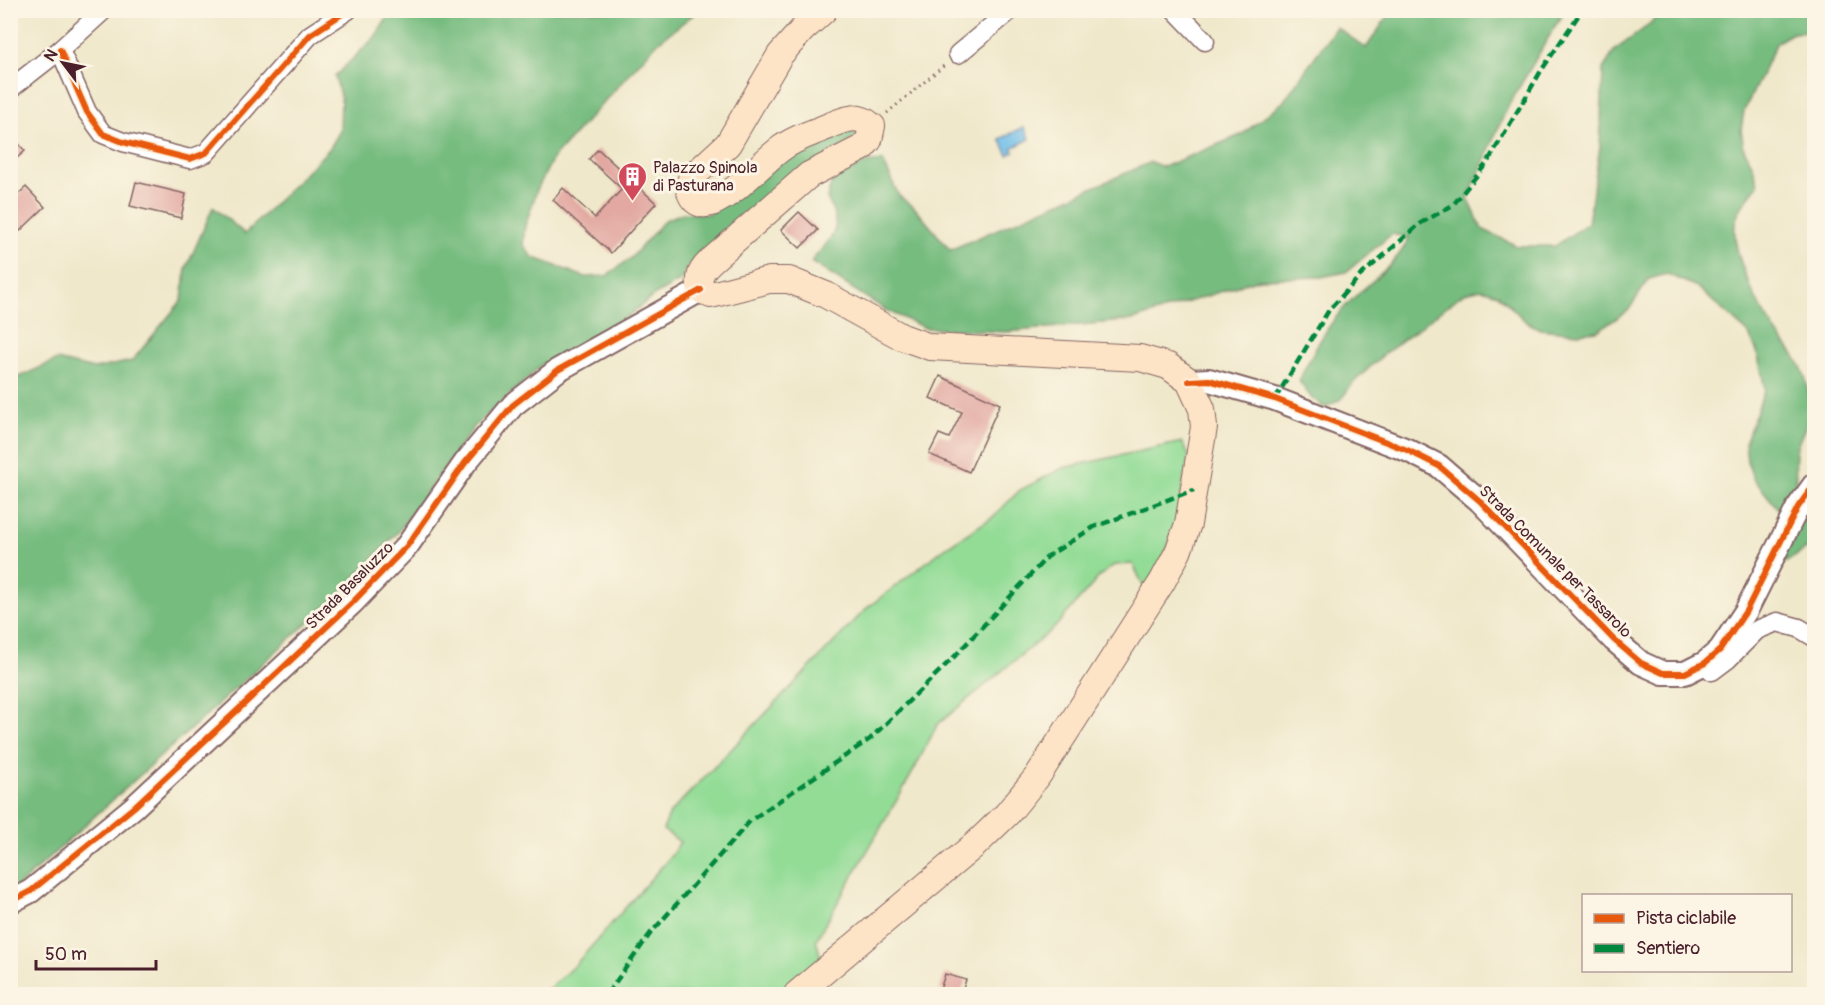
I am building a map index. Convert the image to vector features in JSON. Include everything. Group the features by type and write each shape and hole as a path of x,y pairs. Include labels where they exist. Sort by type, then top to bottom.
{"main road":[{"path":"797,994 977,843 1007,814 1037,777 1162,582 1178,552 1188,524 1204,427 1202,409 1189,381 1168,366 1140,358 930,347 902,337 826,295 789,280 769,279 711,295 701,290 698,282 704,267 809,175 862,148 869,140 872,126 862,118 850,117 797,139 782,148 729,194 712,204 706,205 696,201 689,193 692,177 728,144 780,55 824,10"}],"street":[{"path":"10,89 60,50 104,10"},
{"path":"60,50 87,112 103,134 123,142 190,159 207,153 310,35 348,10"},
{"path":"958,54 1011,10"},
{"path":"1175,10 1205,41"},
{"name":"Strada Basaluzzo","path":"10,902 31,891 134,807 352,603 407,546 465,463 513,405 558,370 701,290"},
{"name":"Strada Comunale per Tassarolo","path":"1189,381 1209,380 1275,399 1407,450 1439,466 1480,501 1614,640 1641,663 1664,673 1685,673 1705,663 1712,671 1728,659 1757,630 1777,622 1798,628 1815,637"},
{"path":"1705,663 1720,650 1746,611 1798,507 1815,485"}],"path":[{"path":"872,126 958,54"}],"green space":[{"path":"1392,10 1564,11 1507,108 1468,198 1482,229 1517,246 1555,246 1588,223 1600,147 1603,69 1615,50 1663,11 1814,11 1814,31 1793,33 1777,42 1744,111 1741,130 1744,149 1753,166 1758,184 1738,214 1735,231 1740,260 1752,291 1774,329 1795,356 1806,382 1809,400 1808,420 1797,448 1795,491 1787,504 1779,510 1753,478 1747,461 1745,443 1765,389 1757,351 1748,333 1697,287 1667,274 1649,279 1628,311 1597,331 1578,333 1540,329 1525,321 1498,294 1482,289 1464,293 1382,356 1354,382 1341,399 1325,408 1310,396 1299,381 1308,362 1336,317 1351,300 1388,267 1409,238 1392,234 1346,272 1321,277 1259,279 1133,320 1006,332 925,328 886,310 811,262 834,233 835,218 827,198 832,181 864,163 883,161 899,196 914,207 950,250 1151,162 1163,167 1241,135 1283,102 1336,27 1366,48"},
{"path":"392,11 698,11 658,42 553,158 537,190 525,226 523,244 532,257 585,277 606,276 631,258 665,220 683,213 709,214 811,141 856,128 860,134 766,198 686,269 683,279 655,295 624,319 544,363 474,427 399,531 336,597 17,887 11,889 10,381 57,360 94,369 132,361 182,300 186,269 213,207 245,234 330,148 340,131 341,99 335,76 375,37"},
{"path":"1182,442 1189,455 1175,526 1163,560 1145,590 1133,564 1114,565 1099,577 1055,627 937,725 914,770 816,940 821,958 785,994 543,994 576,964 671,856 680,842 663,830 670,813 867,608 945,548 993,517 1020,490 1063,468"},
{"path":"1814,494 1814,544 1785,563 1779,562"}],"water":[{"path":"1024,127 1030,139 1012,148 1014,152 1008,155 1000,139"}],"building":[{"path":"10,134 25,151 10,164"},
{"name":"Palazzo Spinola di Pasturana","path":"598,149 656,203 611,253 553,200 563,188 595,218 622,189 589,159"},
{"path":"136,182 186,194 181,218 130,206"},
{"path":"26,187 45,207 20,231 10,222 10,202"},
{"path":"799,212 818,230 800,248 781,230"},
{"path":"940,376 1000,404 969,472 929,454 939,434 949,438 962,412 930,398"},
{"path":"945,974 966,980 961,994 940,990"}],"marked path":[{"path":"1275,399 1329,310 1360,276 1421,223 1453,205 1487,163 1541,71 1582,10"},
{"path":"607,994 650,934 751,820 870,739 955,656 1048,556 1094,527 1194,490"}],"cycle path":[{"path":"60,50 87,112 103,134 123,142 190,159 206,153 310,35 348,10"},
{"path":"10,902 31,891 134,807 352,603 407,546 465,463 513,405 558,370 701,290"},
{"path":"1189,381 1209,380 1275,399 1407,450 1439,466 1480,501 1614,640 1641,663 1663,673 1685,673 1705,663 1720,650 1746,611 1798,507 1814,485"}],"place":[{"name":"Palazzo Spinola di Pasturana","path":"632,202"}]}
